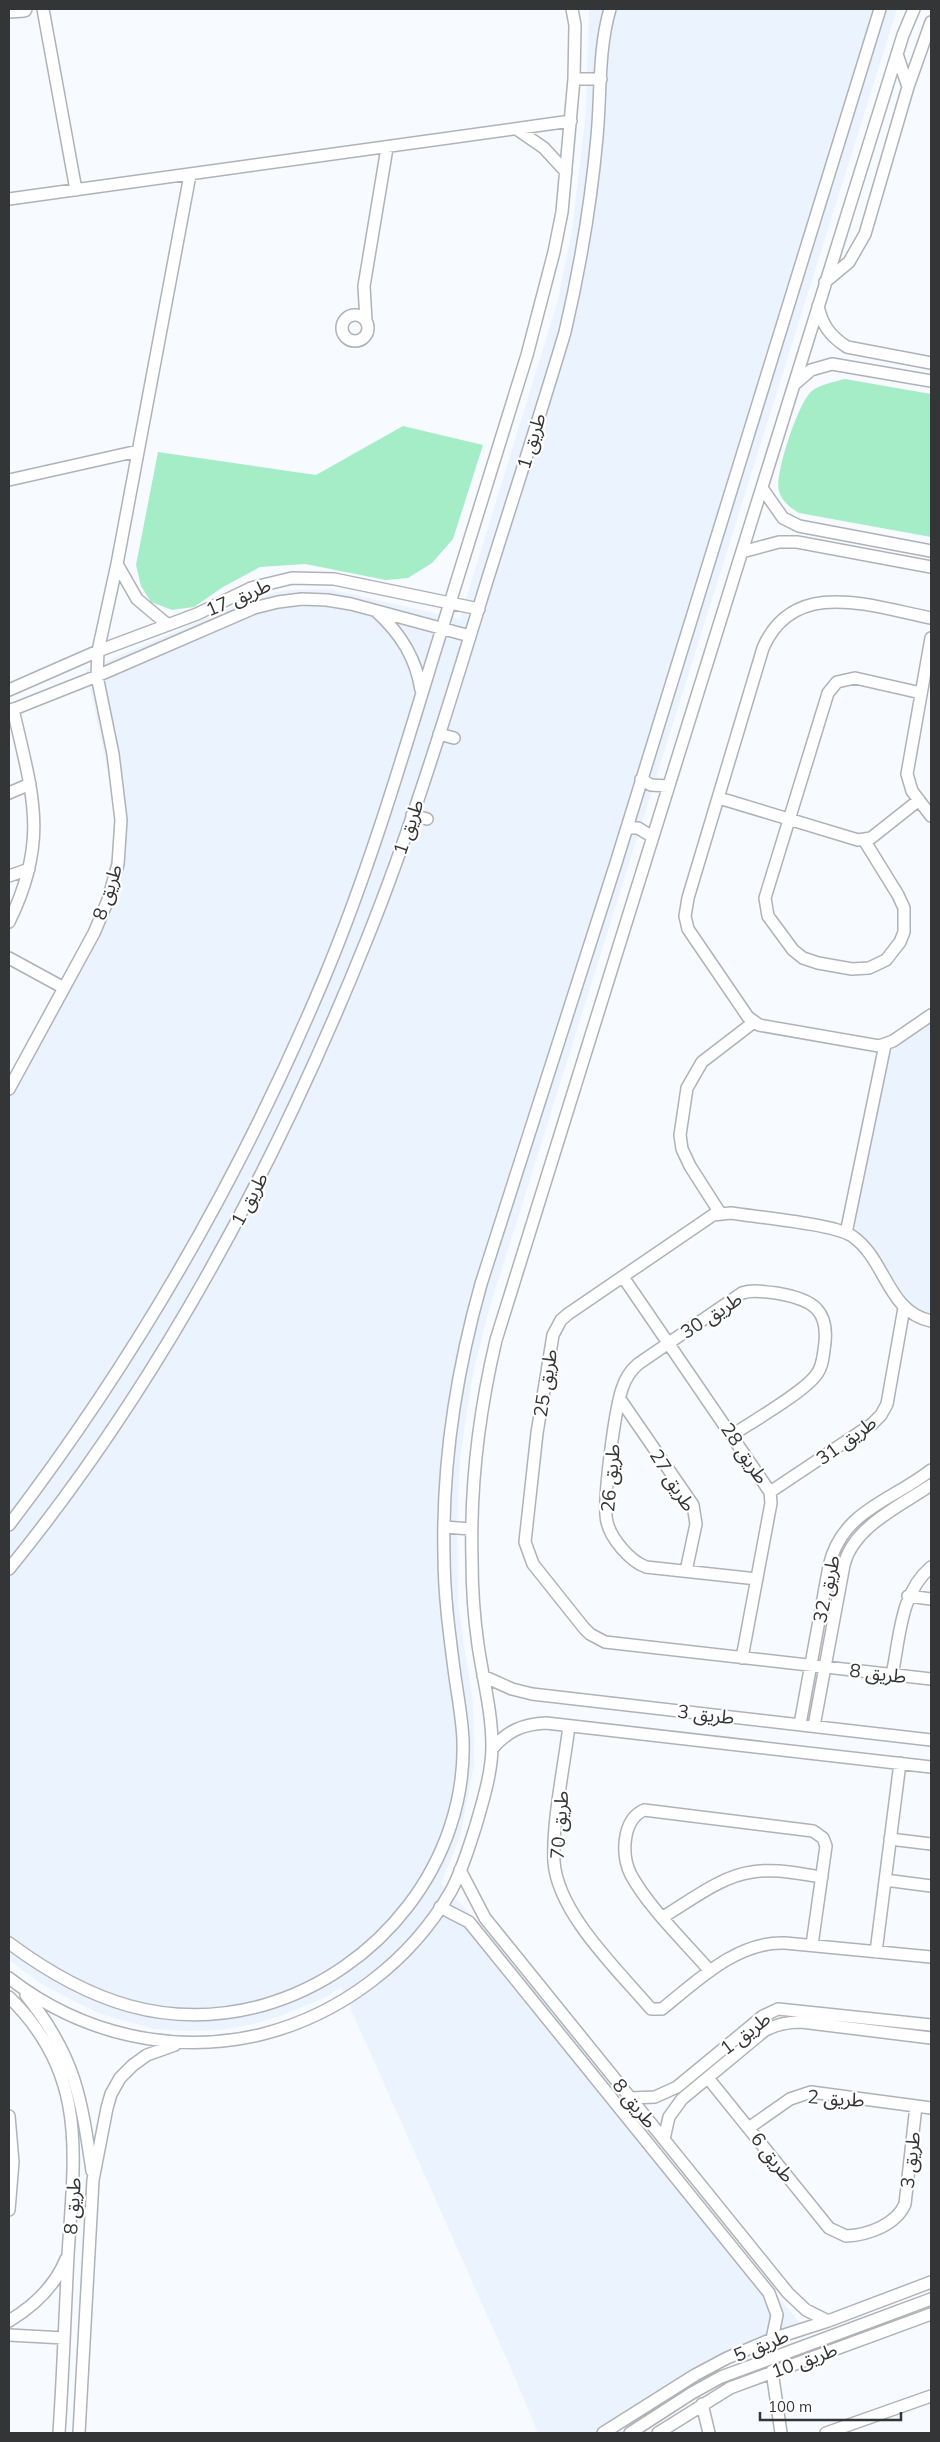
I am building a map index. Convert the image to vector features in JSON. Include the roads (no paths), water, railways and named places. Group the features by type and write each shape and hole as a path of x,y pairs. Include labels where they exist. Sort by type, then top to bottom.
{"street":[{"path":"9,10 24,9"},
{"path":"43,9 76,190"},
{"name":"طريق 1","path":"9,1525 72,1440 141,1334 203,1228 254,1130 301,1031 336,948 386,809 534,332 554,252 566,172 576,42 572,9"},
{"name":"طريق 1","path":"9,1568 75,1482 121,1415 192,1302 252,1193 278,1141 344,994 412,815 553,372 574,293 593,184 604,35 610,9"},
{"path":"9,1943 38,1965 90,1993 147,2011 216,2014 250,2008 284,1999 316,1986 346,1968 373,1946 399,1918 429,1874 442,1846 459,1792 463,1739 447,1614 444,1527 450,1426 458,1378 475,1308 627,828 880,9"},
{"path":"9,1978 50,2006 97,2026 148,2039 182,2043 244,2039 281,2028 331,2007 357,1992 398,1960 416,1941 452,1890 480,1811 492,1749 474,1617 471,1529 480,1423 502,1319 818,305 897,54 914,9"},
{"path":"826,282 849,262 864,234 908,87 931,22"},
{"path":"897,54 908,87"},
{"path":"574,79 601,80"},
{"path":"9,199 518,130 571,121"},
{"path":"518,130 544,148 566,172"},
{"path":"364,286 342,330 343,335 356,342 365,337 368,328 364,286 387,148"},
{"name":"طريق 8","path":"9,1089 94,933 108,900 118,864 121,842 118,787 97,676 98,651 117,564 190,175"},
{"path":"818,305 827,330 836,340 847,347 931,363"},
{"path":"346,319 356,315 366,321"},
{"path":"794,384 811,370 832,364 931,381"},
{"path":"9,480 138,451"},
{"path":"762,488 783,518 798,526 931,552"},
{"path":"742,552 779,542 797,542 931,567"},
{"path":"117,564 137,599 146,609 168,625"},
{"name":"طريق 17","path":"9,690 98,651 168,625 251,588 292,578 334,579 479,609"},
{"name":"طريق 17","path":"11,710 97,676 254,608 302,598 327,600 376,611 470,636"},
{"path":"931,618 833,601 804,606 779,622 763,648 686,904 686,922 700,948 754,1022 871,1046 885,1045 931,1015"},
{"path":"376,611 396,632 412,656 419,675 422,694"},
{"path":"931,638 907,774 909,786 931,816"},
{"path":"864,840 904,908 905,920 900,942 886,960 869,968 852,969 810,961 793,950 768,916 765,907 766,892 831,689 846,679 855,678 921,693"},
{"path":"9,922 29,869 35,819 30,784 11,710"},
{"path":"438,734 454,738"},
{"path":"641,779 651,785 668,786"},
{"path":"9,793 30,784"},
{"path":"719,798 851,838 864,840 871,838 919,800"},
{"path":"412,815 427,819"},
{"path":"627,828 638,828 652,837"},
{"path":"9,876 29,869"},
{"path":"9,958 64,988"},
{"path":"754,1022 702,1062 687,1088 680,1136 685,1158 720,1213 731,1212 846,1234 866,1250 904,1308 916,1317 931,1321"},
{"path":"846,1234 885,1045"},
{"name":"طريق 25","path":"720,1213 561,1320 553,1335 529,1497 526,1550 561,1600 584,1628 597,1639 613,1644 825,1666"},
{"name":"طريق 28","path":"623,1277 770,1492 771,1503 742,1658"},
{"name":"طريق 30","path":"668,1343 736,1296 749,1291 762,1291 804,1299 820,1313 826,1329 826,1339 822,1362 817,1374 803,1387 732,1435"},
{"name":"طريق 31","path":"770,1492 872,1424 881,1415 887,1404 904,1308"},
{"name":"طريق 26","path":"668,1343 633,1368 625,1381 620,1398 606,1510 609,1529 632,1559 641,1565 757,1579"},
{"name":"طريق 27","path":"620,1398 693,1505 696,1524 686,1571"},
{"name":"طريق 32","path":"800,1724 829,1566 832,1554 842,1534 858,1517 930,1473"},
{"name":"طريق 32","path":"814,1726 844,1565 851,1545 866,1529 931,1485"},
{"path":"444,1527 471,1529"},
{"path":"892,1674 908,1596 921,1576 931,1568"},
{"path":"908,1596 931,1599"},
{"name":"طريق 8","path":"825,1666 931,1679"},
{"name":"طريق 3","path":"483,1676 507,1687 532,1694 931,1740"},
{"name":"طريق 3","path":"492,1749 506,1734 526,1725 546,1723 931,1767"},
{"name":"طريق 70","path":"568,1726 554,1843 554,1864 558,1881 575,1919 655,2011 662,2009 710,1971"},
{"path":"876,1952 900,1763"},
{"path":"812,1945 826,1846 822,1838 814,1831 644,1810 631,1818 627,1826 627,1858 630,1872 663,1917 710,1971 748,1948 778,1942 931,1958"},
{"path":"890,1839 931,1844"},
{"name":"طريق 8","path":"460,1870 485,1918 788,2293 806,2310 828,2321"},
{"path":"663,1917 725,1881 745,1873 765,1871 822,1877"},
{"path":"885,1880 931,1886"},
{"name":"طريق 8","path":"440,1907 469,1922 769,2293 777,2315 772,2339"},
{"path":"21,1987 42,2014 59,2042 73,2072 82,2104 93,2180"},
{"name":"طريق 8","path":"9,1997 21,2009 43,2038 59,2071 68,2099 73,2128 74,2159 59,2431"},
{"name":"طريق 1","path":"631,2098 655,2096 677,2087 763,2016 778,2009 787,2008 931,2025"},
{"name":"طريق 1","path":"664,2139 666,2128 675,2108 764,2031 782,2023 801,2022 931,2038"},
{"path":"59,2431 80,2432 93,2180 111,2094 120,2078 133,2065 147,2055 182,2043"},
{"name":"طريق 6","path":"708,2078 750,2127 829,2228 840,2235"},
{"name":"طريق 2","path":"750,2127 790,2098 811,2092 931,2108"},
{"name":"طريق 3","path":"840,2235 853,2236 888,2224 901,2212 905,2204 916,2106"},
{"path":"9,2116 13,2162 9,2210"},
{"path":"9,2321 44,2294 62,2269 68,2253"},
{"name":"طريق 5","path":"603,2433 708,2367 772,2339 828,2321 931,2282"},
{"name":"طريق 5","path":"630,2433 692,2393 738,2370 931,2300"},
{"name":"طريق 10","path":"658,2433 730,2388 931,2314"},
{"path":"9,2335 64,2338"},
{"path":"772,2371 782,2433"},
{"path":"686,2381 692,2393"},
{"path":"826,2433 931,2396"},
{"path":"702,2404 709,2433"}]}
